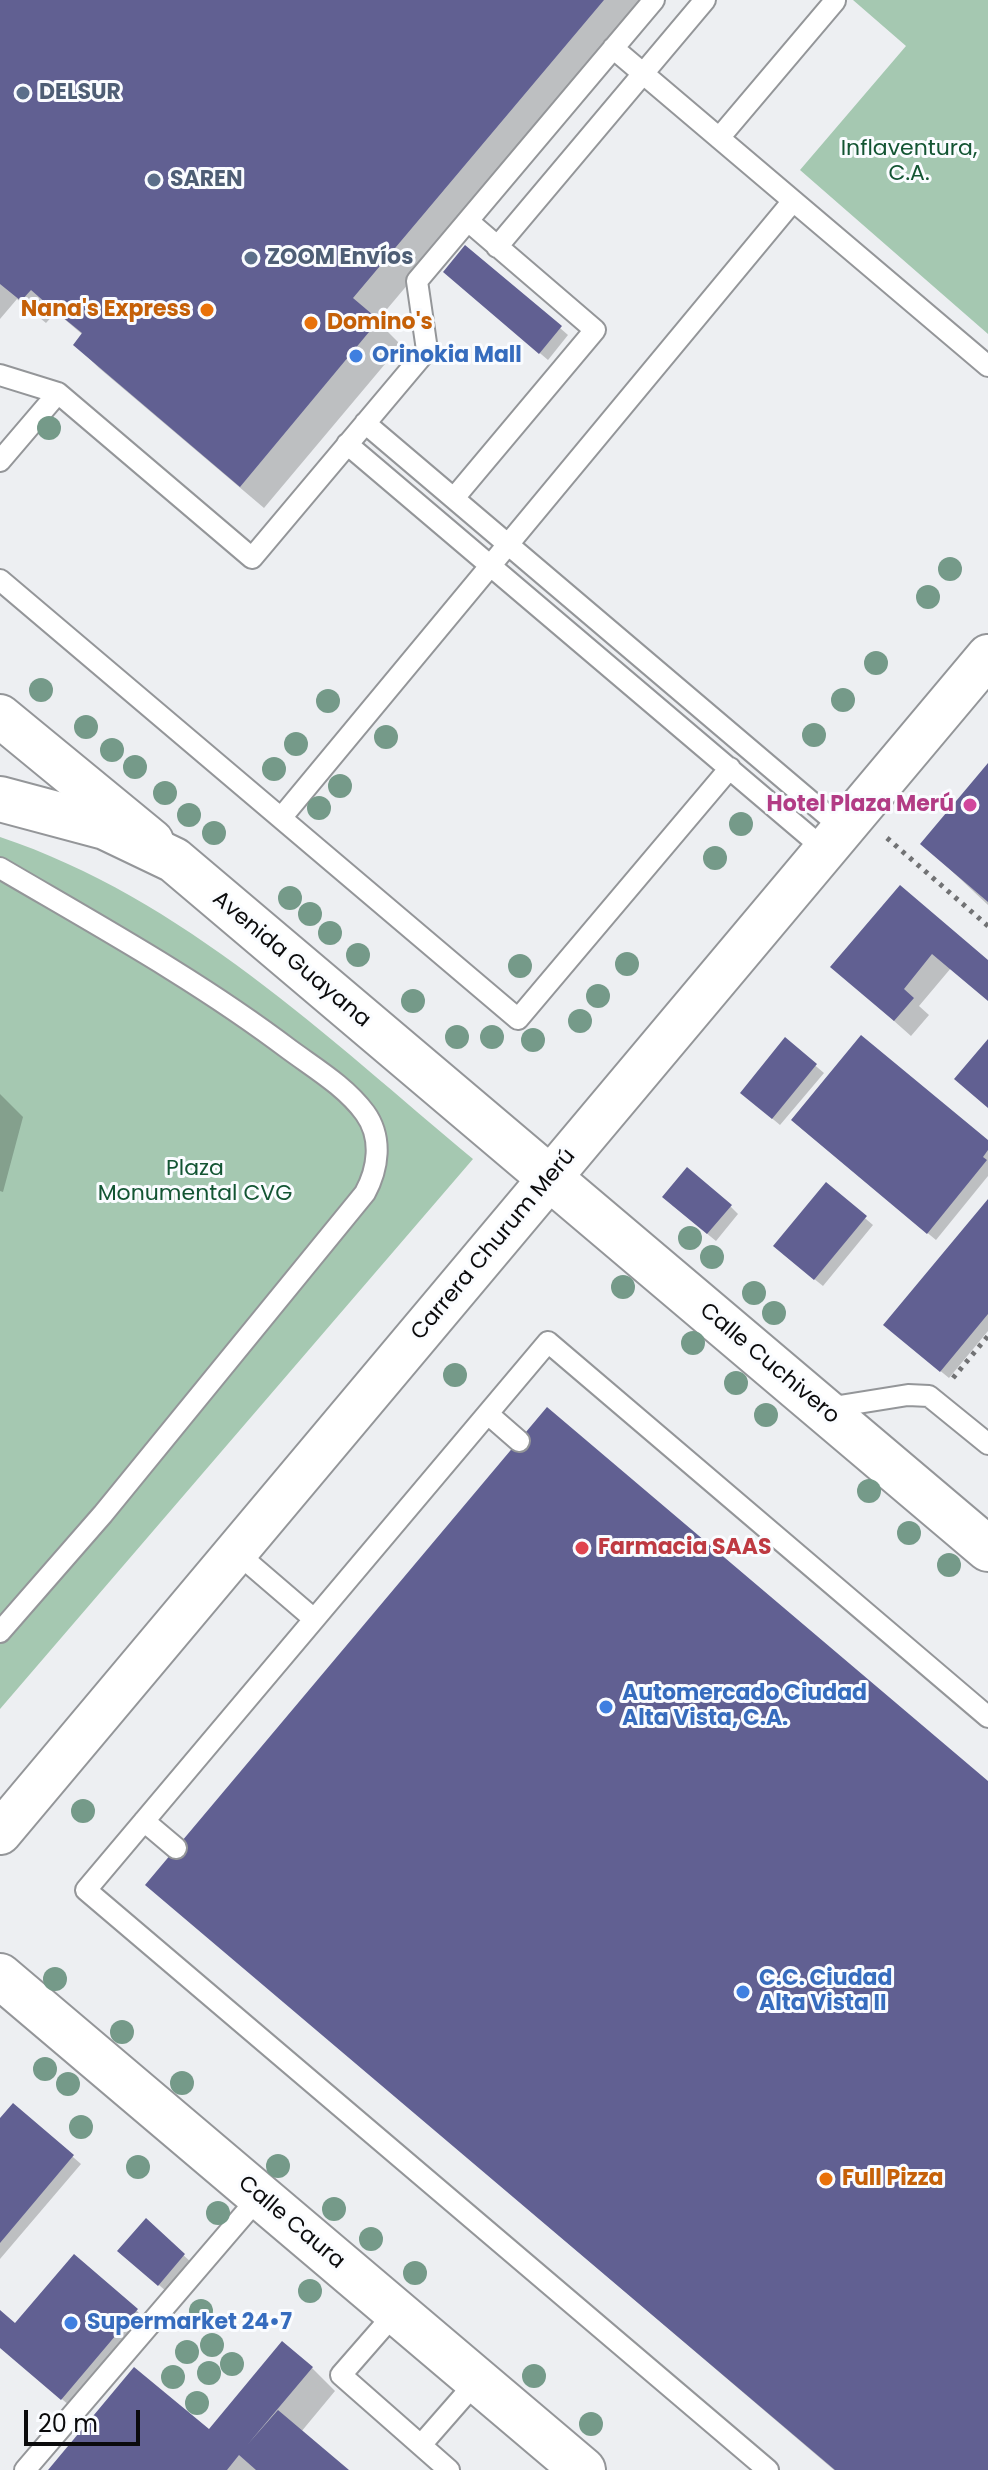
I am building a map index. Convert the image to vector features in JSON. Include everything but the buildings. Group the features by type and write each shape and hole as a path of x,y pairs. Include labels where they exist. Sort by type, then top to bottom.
{"main road":[{"name":"Avenida Guayana","path":"0,799 105,827 174,860 550,1179"},
{"name":"Calle Cuchivero","path":"550,1179 988,1549"},
{"name":"Calle Caura","path":"0,1976 583,2470"}],"street":[{"name":"Carrera Churum Merú","path":"0,1833 988,656"},
{"path":"0,716 174,860"}],"lane":[{"path":"0,375 58,393 252,558 427,350 417,281 654,0"},
{"path":"497,247 705,0"},
{"path":"719,138 835,1"},
{"path":"613,48 988,366"},
{"path":"281,818 492,566 506,543 793,201"},
{"path":"454,498 595,330 468,221"},
{"path":"0,461 58,393"},
{"path":"365,423 841,829"},
{"path":"347,444 730,768 841,829"},
{"path":"0,580 518,1019 730,768"},
{"path":"647,699 665,678"},
{"path":"0,868 247,1017 345,1091 367,1116 376,1145 378,1170 355,1206 103,1514 0,1632"},
{"path":"768,2470 86,1890 548,1342 988,1717"},
{"path":"822,1409 908,1395 935,1399 988,1444"},
{"path":"488,1414 519,1441"},
{"path":"236,1552 314,1619"},
{"path":"144,1821 176,1848"},
{"path":"25,2470 259,2197"},
{"path":"396,2312 341,2375 449,2470"},
{"path":"421,2445 477,2381"}],"path":[{"path":"841,829 988,926"},
{"path":"935,1399 988,1336"}],"green space":[{"name":"Inflaventura, C.A.","path":"853,0 988,0 988,334 800,170 906,46"},
{"name":"Plaza Monumental CVG","path":"0,837 67,863 131,896 192,934 308,1020 473,1159 0,1709"}],"place":[{"name":"DELSUR","path":"23,93"},
{"name":"SAREN","path":"154,180"},
{"name":"ZOOM Envíos","path":"251,258"},
{"name":"Nana's Express","path":"207,310"},
{"name":"Domino's","path":"311,323"},
{"name":"Orinokia Mall","path":"356,356"},
{"name":"Hotel Plaza Merú","path":"970,805"},
{"name":"Farmacia SAAS","path":"582,1548"},
{"name":"Automercado Ciudad Alta Vista, C.A.","path":"606,1707"},
{"name":"C.C. Ciudad Alta Vista II","path":"743,1992"},
{"name":"Full Pizza","path":"826,2179"},
{"name":"Supermarket 24•7","path":"71,2323"}]}
